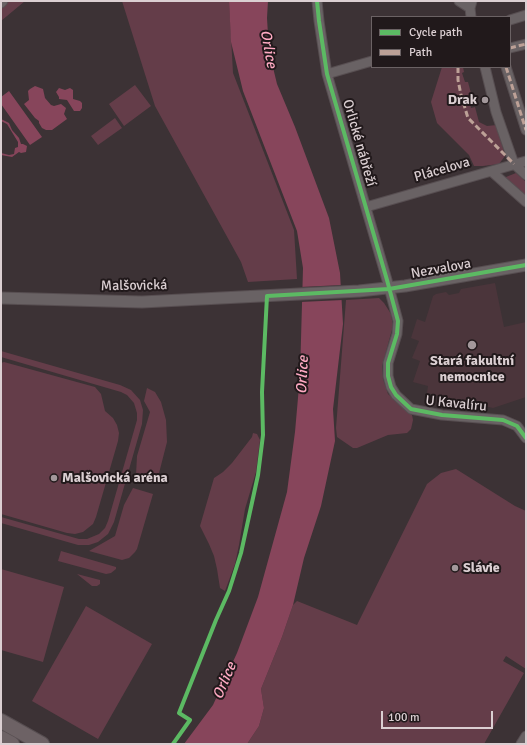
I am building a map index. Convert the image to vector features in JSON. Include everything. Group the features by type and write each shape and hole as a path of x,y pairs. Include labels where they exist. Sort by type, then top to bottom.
{"main road":[{"path":"1,721 42,744"},
{"path":"1,738 12,744"}],"street":[{"name":"Orlické nábřeží","path":"317,1 327,74 389,288"},
{"path":"459,1 471,9"},
{"path":"511,20 526,15"},
{"path":"511,48 526,44"},
{"path":"327,74 371,61"},
{"path":"485,68 496,112 514,164 526,175"},
{"path":"506,68 526,130"},
{"name":"Plácelova","path":"366,207 526,161"},
{"path":"491,171 526,202"},
{"name":"Nezvalova","path":"282,296 389,288 526,265"},
{"name":"U Kavalíru","path":"389,288 398,321 398,327 388,364 388,376 391,387 396,395 411,409 417,411 442,415 503,420 522,425 526,438"},
{"name":"Malšovická","path":"1,298 142,302 282,296"},
{"path":"521,744 526,736"}],"shaded area":[{"path":"1,1 25,1 1,21"},
{"path":"122,1 229,1 233,73 294,230 297,279 248,282 241,262 155,106"},
{"path":"442,68 463,68 464,72 462,73 465,82 468,82 472,97 469,98 471,108 475,107 479,122 487,126 497,125 505,156 499,164 474,166 469,155 437,123 431,102"},
{"path":"135,85 151,106 124,126 109,104"},
{"path":"115,118 122,128 98,145 91,136"},
{"path":"516,173 526,182 526,198 506,178"},
{"name":"Stará fakultní nemocnice","path":"495,283 504,327 526,322 526,397 493,408 427,393 428,386 413,382 420,361 412,358 419,341 411,338 417,319 425,322 433,296 436,294 446,292 449,295 459,293 461,289"},
{"path":"379,298 391,314 393,326 382,366 383,379 388,394 412,415 413,420 411,429 407,433 388,435 357,448 353,448 337,437 336,428 346,300"},
{"path":"1,351 120,385 131,390 140,400 143,410 142,424 114,522 108,534 98,542 89,545 78,545 1,523 1,517 79,539 87,539 99,534 105,528 108,521 137,420 137,413 134,403 127,395 121,392 1,357"},
{"name":"Malšovická aréna","path":"4,362 95,387 101,394 105,411 113,418 117,425 119,433 118,441 96,517 93,524 83,532 75,534 67,533 1,514 1,363"},
{"path":"147,388 155,392 161,402 166,420 167,442 157,481 136,475 137,456 150,412 144,401"},
{"path":"253,433 257,434 260,440 256,472 245,509 235,564 225,591 220,588 214,556 200,526 214,478 232,463 252,437"},
{"name":"Slávie","path":"456,469 515,506 526,511 526,669 506,656 503,661 524,673 484,744 247,744 259,726 264,708 261,689 293,605 297,601 357,625 427,484 441,473"},
{"path":"133,488 153,494 135,552 129,558 122,560 89,551 115,536 124,505"},
{"path":"61,551 116,567 116,569 111,573 106,574 58,561"},
{"path":"1,569 64,587 43,662 1,650"},
{"path":"77,574 100,580 100,584 97,586 92,586"},
{"path":"86,606 152,644 98,739 32,701"}],"water":[{"name":"Orlice","path":"229,1 268,1 267,18 269,51 277,84 295,127 329,218 340,273 343,324 333,409 335,441 321,506 304,558 293,605 261,689 264,708 259,726 247,744 184,744 213,705 237,653 258,597 287,492 295,432 300,375 303,268 297,231 243,91 231,42"},
{"path":"35,86 43,89 45,98 51,105 54,106 61,104 66,108 64,114 67,119 52,130 42,128 39,121 24,104 29,100 28,91"},
{"path":"59,88 65,90 70,88 73,90 73,99 82,103 82,108 80,111 74,111 67,100 59,99 56,92"},
{"path":"9,91 42,137 30,145 1,104 1,97"},
{"path":"1,119 9,123 12,130 19,138 21,144 27,146 26,152 19,152 12,157 1,155 1,153 9,155 14,154 15,148 18,147 18,142 7,124 1,121"}],"pier":[{"path":"342,285 343,300 300,302 300,287"}],"marked path":[{"path":"511,48 526,44"},
{"path":"458,68 458,80 468,118 514,164"},
{"path":"506,68 526,130"}],"cycle path":[{"path":"317,1 327,74 398,321 397,334 388,363 388,376 391,387 396,395 411,409 442,415 503,420 517,426 526,438"},
{"path":"173,744 190,720 179,713 229,591 241,553 258,475 263,435 262,392 267,296 389,289 526,265"}],"place":[{"name":"Drak","path":"485,100"},
{"name":"Stará fakultní nemocnice","path":"472,345"},
{"name":"Malšovická aréna","path":"54,478"},
{"name":"Slávie","path":"455,568"}]}
